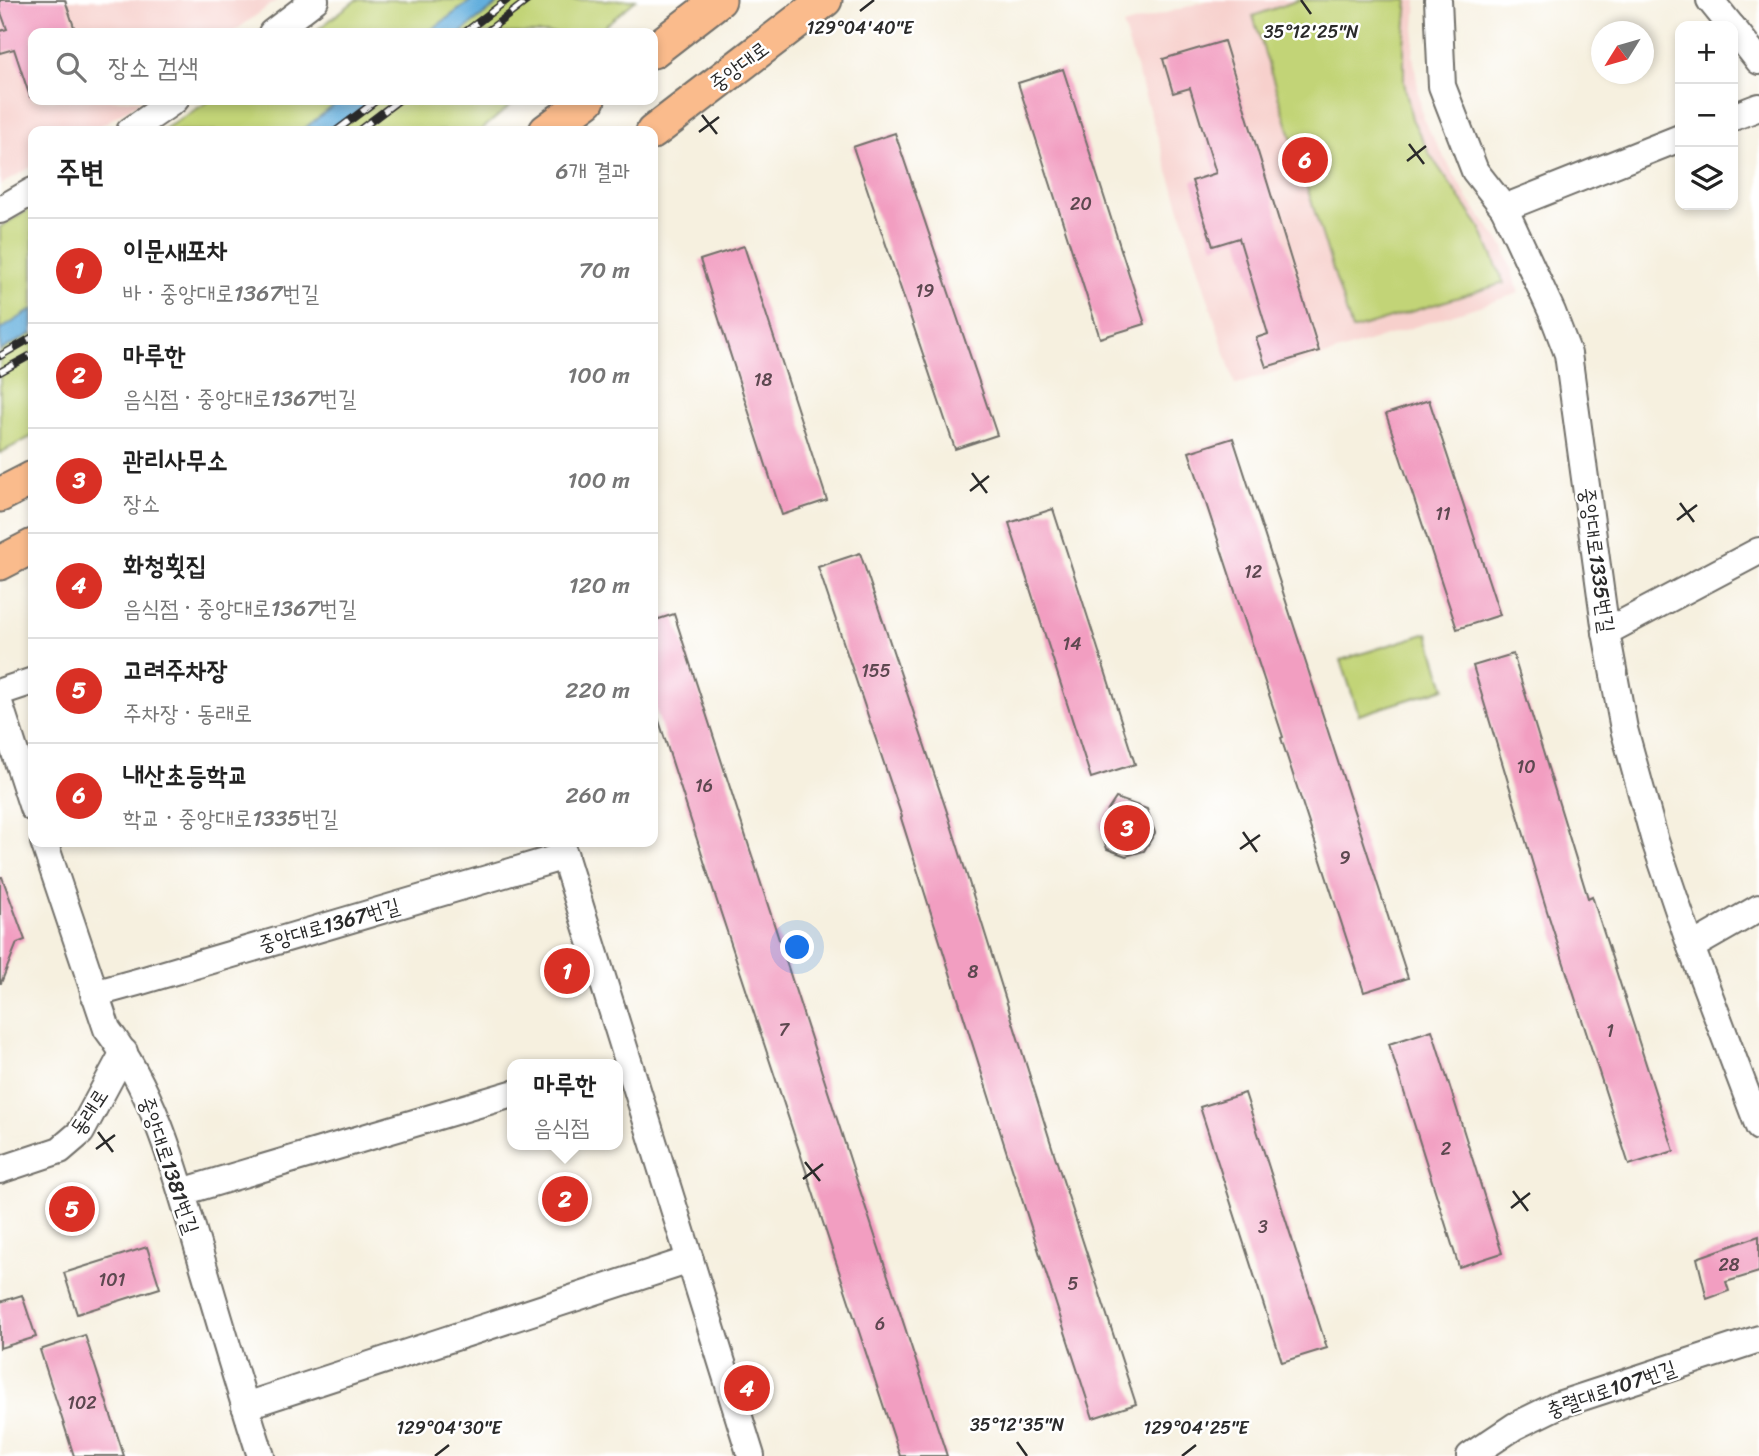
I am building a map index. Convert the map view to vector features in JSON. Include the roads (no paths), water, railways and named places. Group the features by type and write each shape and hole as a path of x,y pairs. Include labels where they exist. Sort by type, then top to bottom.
{"main road":[{"path":"658,47 719,0"},
{"name":"중앙대로","path":"658,128 825,0"},
{"path":"553,126 581,105"},
{"path":"0,495 28,481"},
{"path":"0,563 28,549"}],"street":[{"path":"279,28 316,0"},
{"name":"중앙대로1335번길","path":"1438,0 1442,86 1475,171 1504,208 1552,312 1568,354 1606,632 1628,742 1655,841 1691,947 1759,1127"},
{"path":"1710,0 1727,21"},
{"path":"1738,35 1759,61"},
{"path":"137,126 169,105"},
{"path":"1738,115 1759,107"},
{"path":"1504,208 1675,140"},
{"path":"0,210 28,194"},
{"path":"1606,632 1759,551"},
{"path":"0,692 28,683"},
{"path":"0,706 28,793"},
{"name":"중앙대로1381번길","path":"46,847 107,1029 124,1052 155,1112 182,1192 261,1456"},
{"name":"중앙대로1367번길","path":"94,994 563,849 618,1059"},
{"path":"1691,947 1759,908"},
{"name":"동래로","path":"0,1170 60,1150 81,1132 124,1052"},
{"name":"중앙대로1367번길","path":"623,1073 690,1260 751,1456"},
{"path":"182,1192 507,1096"},
{"path":"245,1406 690,1260"},
{"name":"충렬대로107번길","path":"1470,1456 1516,1426 1558,1405 1759,1339"}],"water":[{"path":"472,0 503,0 467,28 434,28"},
{"path":"335,105 367,105 340,126 307,126"},
{"path":"28,312 28,336 0,351 0,330"}],"railway":[{"path":"471,28 507,0"},
{"path":"492,28 528,0"},
{"path":"343,126 370,105"},
{"path":"365,126 392,105"},
{"path":"0,356 28,340"},
{"path":"0,372 28,357"}],"place":[{"name":"내산초등학교","path":"1305,160"},
{"name":"관리사무소","path":"1127,828"},
{"name":"이문새포차","path":"567,971"},
{"name":"마루한","path":"565,1199"},
{"name":"고려주차장","path":"72,1209"},
{"name":"화청횟집","path":"747,1388"}]}
